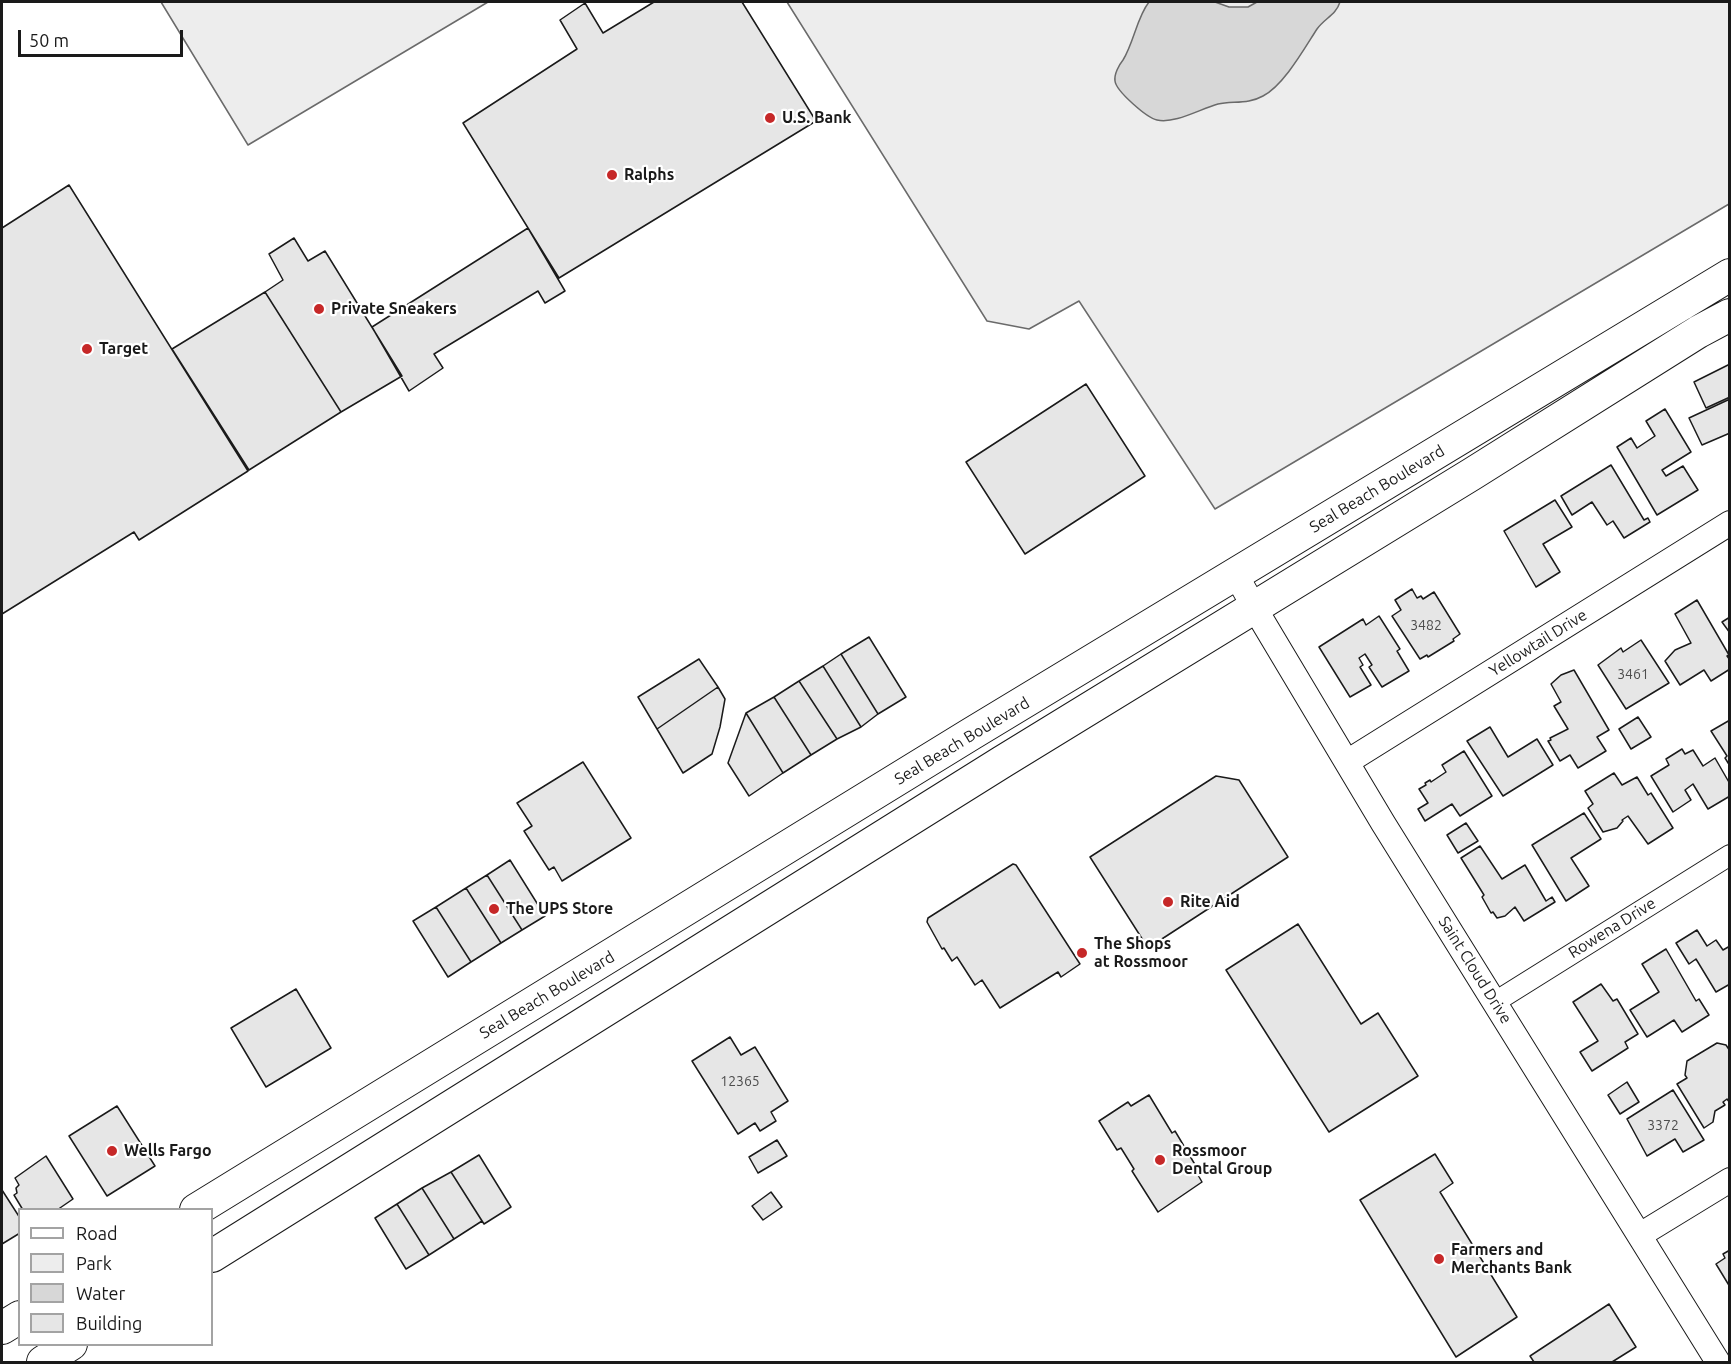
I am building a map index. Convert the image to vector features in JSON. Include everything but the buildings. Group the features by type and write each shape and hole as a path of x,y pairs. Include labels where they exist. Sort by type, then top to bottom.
{"main road":[{"name":"Seal Beach Boulevard","path":"198,1208 962,740 1730,275"},
{"path":"213,1255 1254,607 1698,332 1730,315"},
{"path":"2,1328 18,1318"},
{"path":"43,1362 68,1346"}],"street":[{"name":"Yellowtail Drive","path":"1347,762 1730,523"},
{"name":"Saint Cloud Drive","path":"1236,574 1347,762 1718,1362"},
{"name":"Rowena Drive","path":"1495,1002 1730,855"},
{"path":"1640,1234 1730,1180"}],"green space":[{"path":"161,2 488,2 248,145"},
{"path":"787,2 1729,2 1729,204 1215,509 1079,301 1029,329 987,321"}],"water":[{"path":"1149,2 1215,2 1229,7 1248,7 1257,2 1340,2 1336,10 1317,29 1286,75 1271,91 1252,100 1218,104 1164,121 1152,118 1140,109 1126,97 1115,81 1117,70 1127,53 1141,15"}],"place":[{"name":"U.S. Bank","path":"770,118"},
{"name":"Ralphs","path":"612,175"},
{"name":"Private Sneakers","path":"319,309"},
{"name":"Target","path":"87,349"},
{"name":"Rite Aid","path":"1168,902"},
{"name":"The UPS Store","path":"494,909"},
{"name":"The Shops at Rossmoor","path":"1082,953"},
{"name":"Wells Fargo","path":"112,1151"},
{"name":"Rossmoor Dental Group","path":"1160,1160"},
{"name":"Farmers and Merchants Bank","path":"1439,1259"}]}
